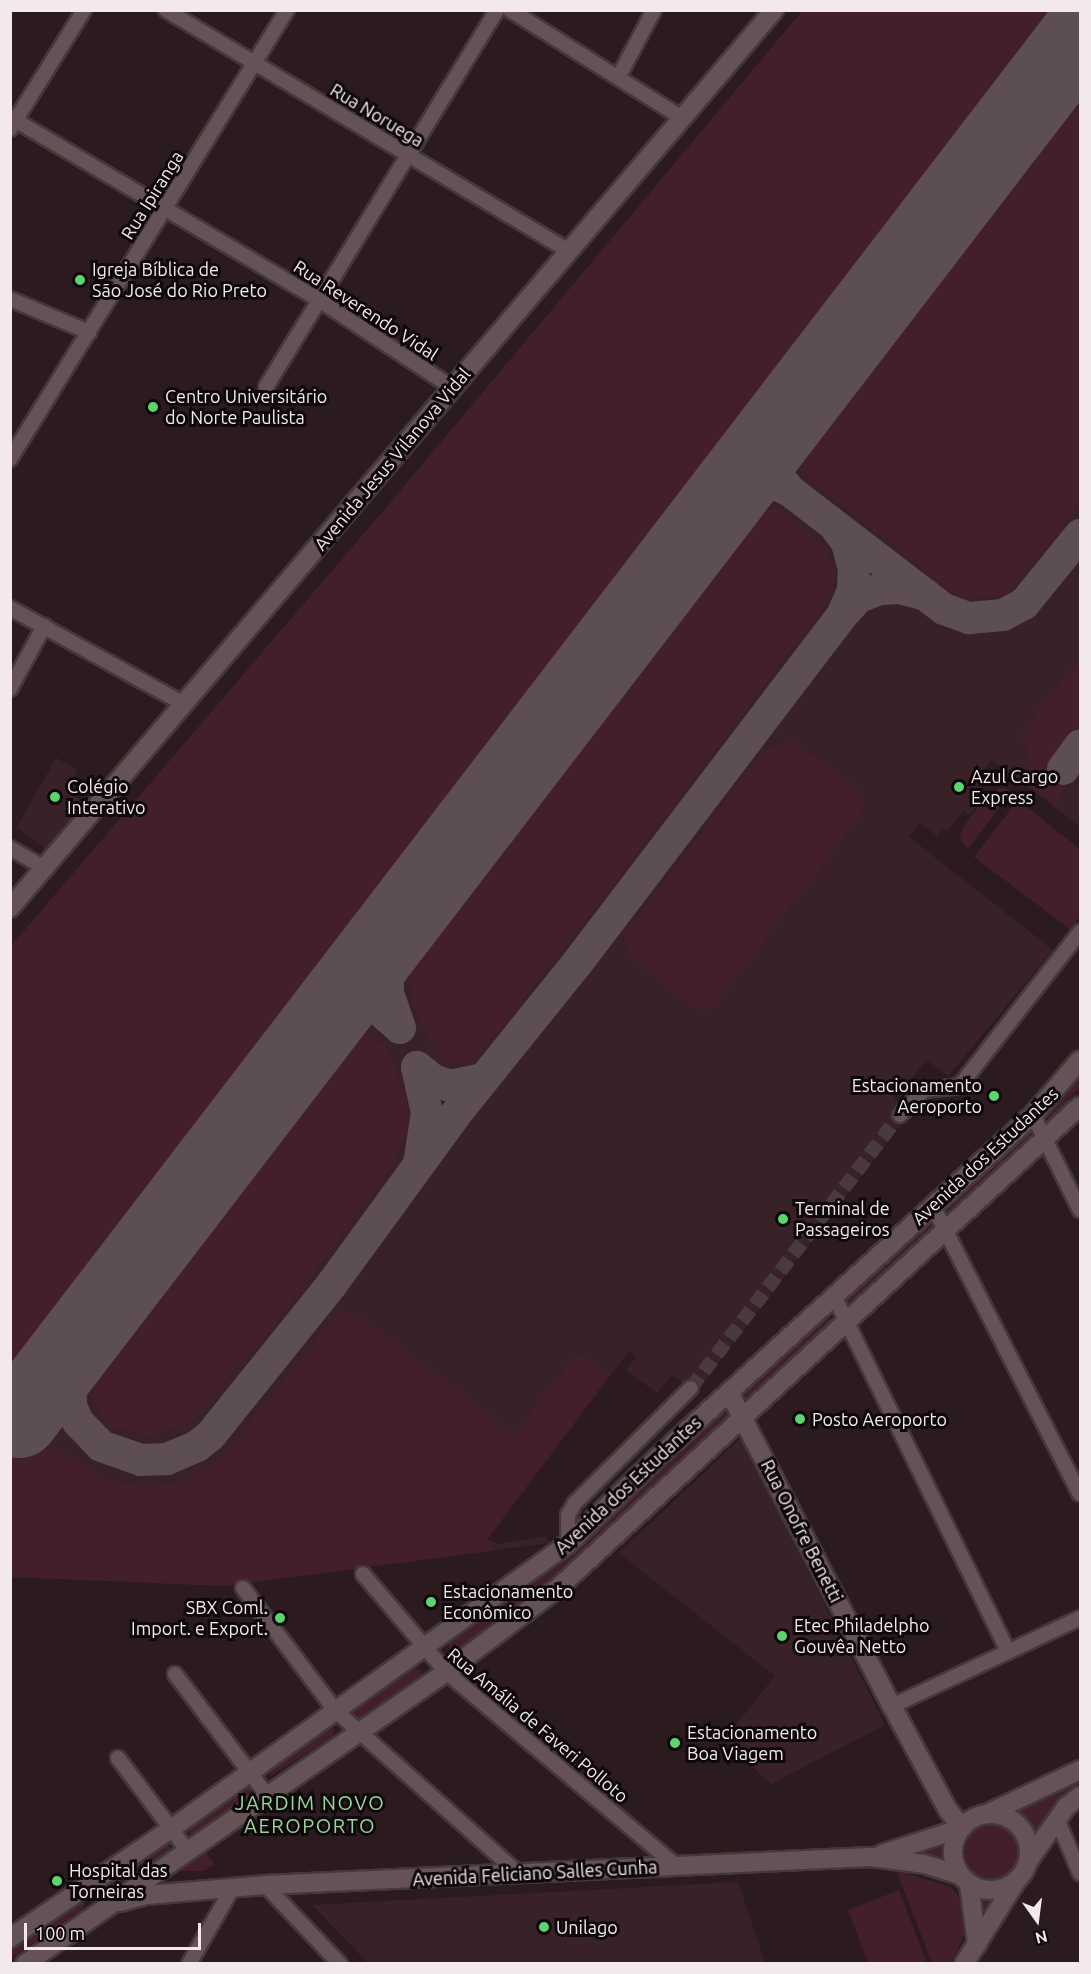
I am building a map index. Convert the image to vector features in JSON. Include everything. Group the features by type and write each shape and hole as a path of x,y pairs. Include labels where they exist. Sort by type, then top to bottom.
{"main road":[{"name":"Avenida Jesus Vilanova Vidal","path":"10,908 774,10"},
{"name":"Avenida dos Estudantes","path":"10,1938 171,1829 568,1544 729,1392 1033,1115 1080,1060"},
{"name":"Avenida dos Estudantes","path":"25,1964 446,1672 558,1588 847,1325 1080,1106"},
{"name":"Rua Onofre Benetti","path":"729,1392 892,1706 948,1810 962,1827"},
{"path":"977,1944 965,1879 953,1851 962,1827 1080,1770"},
{"path":"964,1964 1057,1819 1080,1796"},
{"path":"985,1815 1002,1816 1019,1825 1029,1847 1029,1860"},
{"name":"Avenida Feliciano Salles Cunha","path":"104,1909 147,1895 233,1887 871,1857 962,1827"},
{"name":"Avenida Feliciano Salles Cunha","path":"871,1857 965,1879"},
{"name":"Avenida Feliciano Salles Cunha","path":"161,1868 174,1885 199,1890"},
{"path":"965,1879 993,1891 1017,1881"},
{"path":"81,1890 104,1909"}],"street":[{"path":"12,122 84,10"},
{"name":"Rua Noruega","path":"166,10 569,251"},
{"name":"Rua Ipiranga","path":"10,459 287,10"},
{"path":"266,387 497,10"},
{"path":"510,10 619,76 682,118"},
{"path":"619,76 654,10"},
{"name":"Rua Reverendo Vidal","path":"12,122 166,207 320,300 453,388"},
{"path":"10,299 89,332"},
{"path":"10,608 184,704"},
{"path":"10,689 44,626"},
{"path":"10,848 44,868"},
{"path":"900,1115 924,1090 956,1088 962,1083 1079,939"},
{"path":"1033,1115 1080,1209"},
{"path":"933,1206 1080,1494"},
{"path":"834,1296 1008,1652"},
{"path":"568,1544 568,1515 575,1503 691,1388"},
{"name":"Rua Amália de Faveri Polloto","path":"363,1574 424,1649 446,1672 676,1866"},
{"path":"243,1588 335,1710 520,1875"},
{"path":"892,1706 1080,1618"},
{"path":"175,1674 267,1794"},
{"path":"118,1758 187,1850"},
{"path":"1057,1819 1080,1873"},
{"path":"265,1885 339,1964"},
{"path":"189,1964 233,1887"}],"shaded area":[{"path":"803,10 1059,11 502,741 329,958 11,1380 11,946 379,516"},
{"path":"803,11 1080,11 1080,827 1024,783 1025,779 1012,776 992,760 983,771 990,776 974,798 979,803 970,815 963,811 947,831 942,829 937,836 920,823 909,837 1053,950 948,1076 927,1060 894,1098 898,1102 892,1109 905,1119 696,1392 672,1375 657,1393 626,1370 636,1357 629,1351 488,1539 498,1544 545,1536 550,1543 224,1586 11,1577 11,946 379,516"},
{"path":"1080,79 1080,504 1008,594 969,599 956,594 809,480 804,470 804,451 806,442"},
{"path":"778,507 828,548 836,575 830,599 608,892 479,1055 468,1065 444,1064 419,1022 412,1001 410,976 419,942 538,796 751,515"},
{"path":"1080,658 1080,736 1051,776 1064,790 1055,807 1024,783 1030,766 1022,733"},
{"path":"794,742 859,789 864,795 863,812 715,1004 707,1009 697,1009 629,957 623,935 759,757 768,747"},
{"name":"Colégio Interativo","path":"56,758 78,770 65,790 89,805 51,850 47,850 17,827"},
{"path":"1004,787 1011,792 968,849 959,838 964,826 987,794"},
{"path":"1018,800 1080,849 1080,917 1070,929 974,857"},
{"path":"366,1034 387,1047 407,1098 408,1127 396,1162 261,1343 183,1424 147,1437 110,1426 93,1401 92,1384 101,1363 347,1038"},
{"path":"1080,1071 1080,1087 1051,1119 1043,1117 1043,1112"},
{"path":"1030,1129 1032,1136 952,1213 948,1212 944,1207"},
{"path":"926,1221 931,1222 933,1229 850,1306 845,1305 842,1301"},
{"path":"347,1311 357,1314 514,1434 574,1358 583,1356 609,1376 487,1539 491,1551 224,1586 11,1577 10,1418 106,1480 149,1487 186,1480 221,1458 337,1313"},
{"path":"826,1313 831,1321 746,1399 740,1396 738,1391"},
{"path":"725,1408 728,1416 540,1592 452,1652 447,1642"},
{"name":"Etec Philadelpho Gouvêa Netto","path":"741,1438 885,1725 771,1784 724,1740 775,1676 619,1553"},
{"path":"412,1667 421,1671 420,1676 358,1719 354,1716 354,1708"},
{"path":"334,1728 333,1736 271,1776 270,1769 325,1730"},
{"path":"1080,1775 1080,1788 1058,1802 1033,1837 1011,1814"},
{"path":"249,1786 253,1793 194,1834 188,1834 189,1828"},
{"path":"987,1825 997,1825 1007,1829 1015,1837 1019,1852 1015,1867 1007,1875 997,1879 987,1879 977,1875 969,1867 965,1857 965,1847 969,1837 977,1829"},
{"path":"947,1838 948,1866 917,1849"},
{"path":"167,1842 172,1850 94,1899 93,1893"},
{"path":"203,1849 214,1864 205,1871 181,1871 180,1867"},
{"path":"896,1870 951,1887 958,1895 965,1915 964,1936 951,1963 932,1963"},
{"name":"Unilago","path":"738,1882 765,1963 368,1963 312,1905"},
{"path":"899,1890 927,1963 868,1963 848,1910"},
{"path":"978,1894 1005,1895 983,1925 982,1907"},
{"path":"78,1901 85,1904 83,1909 11,1958 11,1946"}],"taxiway":[{"path":"726,499 758,482 774,483 790,491 778,476 773,458 782,426"},
{"path":"790,491 944,609 969,618 1003,615 1024,604 1080,535"},
{"path":"837,529 847,543 854,569 853,590 843,614"},
{"path":"74,1348 70,1373 71,1406 78,1422 101,1446 141,1460 167,1459 197,1446 210,1436 332,1284 459,1110 578,962 843,614 859,597 880,589 900,588 926,595"},
{"path":"1063,769 1080,746"},
{"path":"320,1022 343,1008 365,1005 377,1008 400,1028 388,993 388,963 392,939 409,908"},
{"path":"420,1158 427,1113 417,1067 433,1080 450,1086 483,1079"}],"runway":[{"path":"19,1418 1080,36"}],"tunnel":[{"path":"691,1388 900,1115"}],"place":[{"name":"Igreja Bíblica de São José do Rio Preto","path":"80,280"},
{"name":"Centro Universitário do Norte Paulista","path":"153,407"},
{"name":"Azul Cargo Express","path":"959,787"},
{"name":"Colégio Interativo","path":"55,797"},
{"name":"Estacionamento Aeroporto","path":"994,1096"},
{"name":"Terminal de Passageiros","path":"783,1219"},
{"name":"Posto Aeroporto","path":"800,1419"},
{"name":"Estacionamento Econômico","path":"431,1602"},
{"name":"SBX Coml. Import. e Export.","path":"280,1618"},
{"name":"Etec Philadelpho Gouvêa Netto","path":"782,1636"},
{"name":"Estacionamento Boa Viagem","path":"675,1743"},
{"name":"Hospital das Torneiras","path":"57,1881"},
{"name":"Unilago","path":"544,1927"}],"district":[{"name":"JARDIM NOVO AEROPORTO","path":"310,1814"}]}
